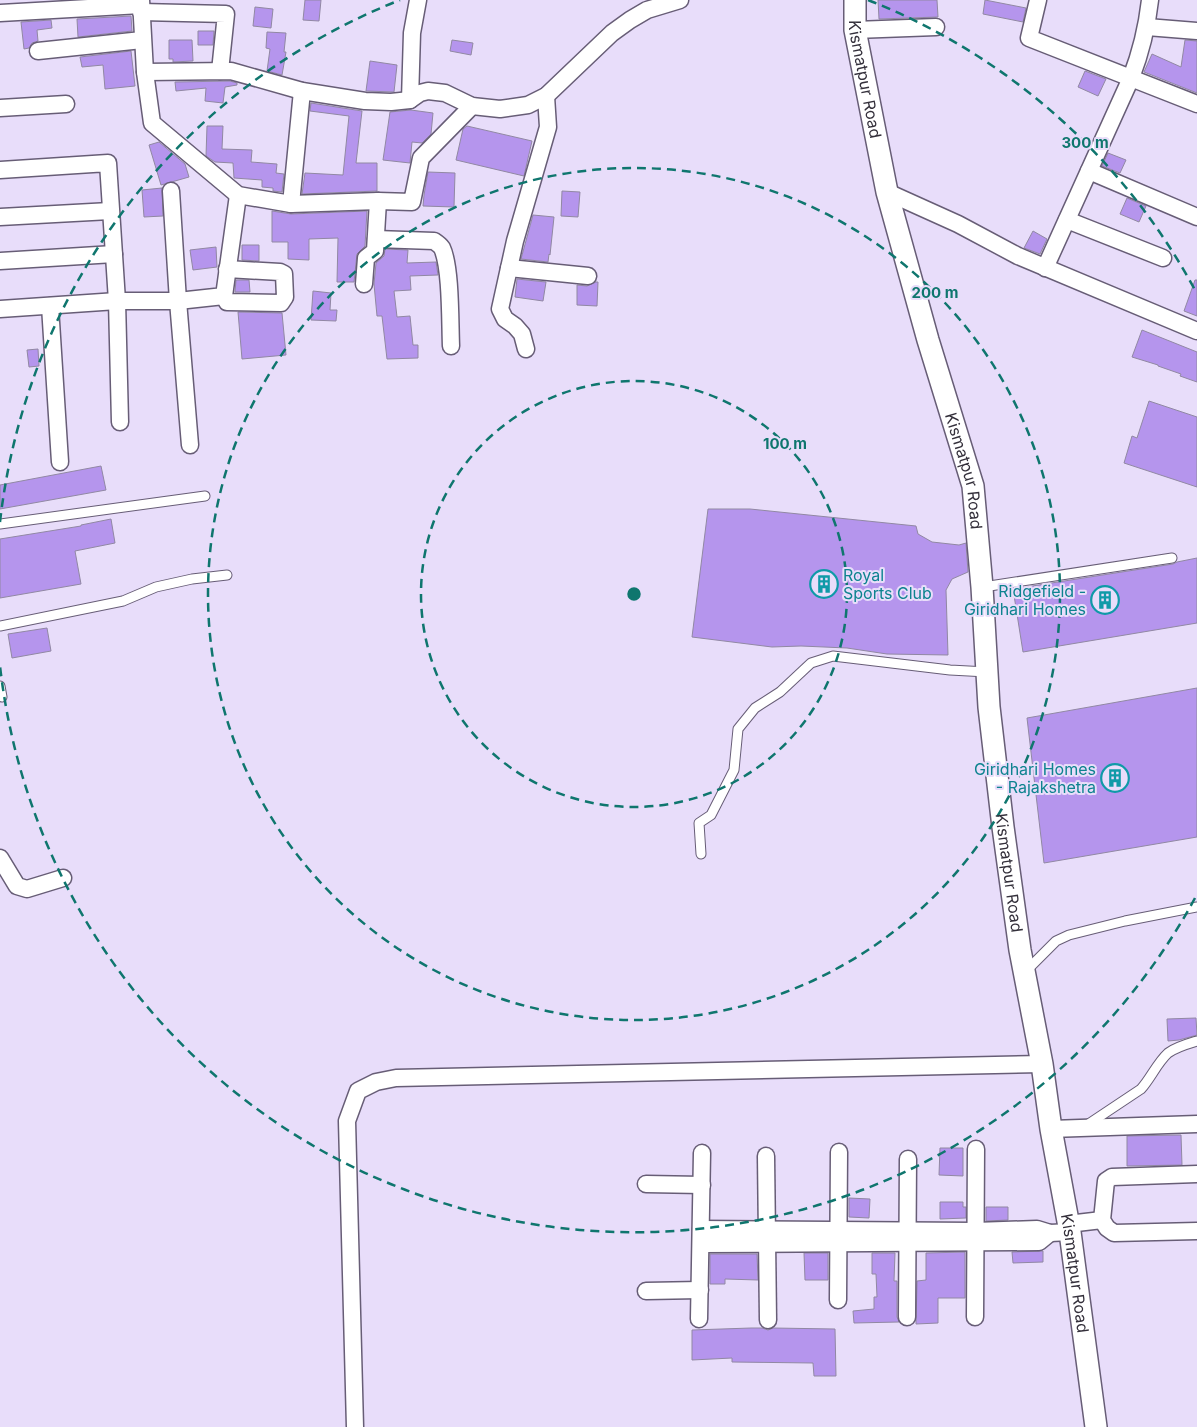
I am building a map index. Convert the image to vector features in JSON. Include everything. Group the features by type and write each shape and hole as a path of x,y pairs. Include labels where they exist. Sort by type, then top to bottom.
{"street":[{"path":"410,100 412,33 418,0"},
{"path":"145,72 231,71 302,91 365,101 391,102 410,100 420,93 428,91 445,93 472,106 500,109 528,105 546,96 612,33 630,20 647,10 680,0"},
{"name":"Kismatpur Road","path":"855,0 855,30 887,192 928,340 972,486 982,587 989,707 1003,827 1024,972 1042,1064 1063,1230 1096,1427"},
{"path":"1038,0 1028,38 1197,104"},
{"path":"1045,268 1131,78 1147,27 1150,0"},
{"path":"141,5 142,40 152,123 238,195 291,204 378,200 412,202 420,158 472,106"},
{"path":"0,13 141,5 226,14 220,71"},
{"path":"1147,27 1197,31"},
{"path":"855,30 936,28"},
{"path":"38,51 142,40"},
{"path":"291,204 302,91"},
{"path":"526,349 522,334 505,319 500,309 515,241 548,127 546,96"},
{"path":"0,108 66,104"},
{"path":"0,170 108,163 117,301 120,422"},
{"path":"1089,171 1197,217"},
{"path":"171,191 190,444"},
{"path":"887,192 958,224 1009,252 1197,332"},
{"path":"228,269 280,272 284,274 285,297 281,302 228,302 224,296 238,195"},
{"path":"364,284 366,258 375,251 378,200"},
{"path":"0,217 110,211"},
{"path":"1067,220 1163,258"},
{"path":"376,239 434,241 441,246 445,256 447,273 451,346"},
{"path":"0,261 114,254"},
{"path":"509,268 588,276"},
{"path":"0,309 117,301 178,301 224,296"},
{"path":"50,306 60,462"},
{"path":"0,858 17,886 21,888 27,889 63,878"},
{"path":"355,1427 347,1121 358,1091 376,1082 396,1078 1042,1064"},
{"path":"1051,1129 1197,1124"},
{"path":"975,1317 976,1149"},
{"path":"838,1300 839,1152"},
{"path":"699,1319 702,1153"},
{"path":"766,1156 768,1320"},
{"path":"907,1317 908,1159"},
{"path":"1197,1174 1112,1177 1106,1181 1102,1220 1107,1228 1114,1233 1197,1231"},
{"path":"646,1184 702,1185"},
{"path":"701,1236 975,1236 1036,1229 1063,1230 1102,1220"},
{"path":"646,1291 700,1290"}],"lane":[{"path":"0,524 205,496"},
{"path":"982,587 1172,558"},
{"path":"0,626 123,601 156,587 192,579 227,575"},
{"path":"701,854 699,823 711,815 734,770 738,729 755,708 780,692 811,663 833,656 950,670 987,672"},
{"path":"0,686 2,697"},
{"path":"1024,972 1056,941 1070,935 1125,921 1197,907"},
{"path":"1082,1128 1148,1082 1166,1054 1197,1041"}],"building":[{"path":"305,0 321,0 319,21 303,20"},
{"path":"878,0 937,0 938,17 879,19"},
{"path":"985,0 1026,8 1023,22 983,14"},
{"path":"255,7 273,9 271,28 253,26"},
{"path":"131,16 132,31 78,37 77,19"},
{"path":"51,20 52,28 37,30 38,41 32,43 29,48 24,49 21,22"},
{"path":"198,31 214,31 213,45 198,45"},
{"path":"267,32 286,33 284,52 286,52 282,75 267,71 270,49 266,48"},
{"path":"169,40 192,40 193,61 173,62 173,59 169,59"},
{"path":"452,40 473,43 471,55 450,51"},
{"path":"1185,40 1197,41 1197,93 1144,72 1152,54 1181,67"},
{"path":"131,51 135,86 105,89 103,65 82,67 80,57"},
{"path":"370,61 397,65 394,92 366,91"},
{"path":"1085,71 1106,79 1098,96 1078,87"},
{"path":"230,81 237,83 237,85 225,87 223,103 205,101 206,88 176,91 175,82"},
{"path":"311,103 362,111 356,163 377,163 377,191 302,194 305,173 343,175 349,116 310,111"},
{"path":"411,110 433,113 431,134 422,143 412,142 410,163 383,160 390,112"},
{"path":"207,126 223,126 222,149 252,150 251,162 277,164 276,173 284,174 282,192 273,191 273,188 262,187 262,180 234,178 233,163 215,162 206,156"},
{"path":"467,126 532,141 524,176 456,160 463,129"},
{"path":"159,142 185,164 189,177 161,185 149,145"},
{"path":"1108,153 1126,160 1120,173 1102,166"},
{"path":"428,172 455,173 454,207 423,206"},
{"path":"162,188 163,216 144,217 142,190"},
{"path":"562,191 580,192 578,217 561,216"},
{"path":"1127,198 1146,206 1139,222 1120,214"},
{"path":"272,211 291,214 367,211 365,246 357,254 354,282 337,282 338,238 309,239 309,260 288,259 288,242 272,242"},
{"path":"533,215 554,217 548,262 521,259"},
{"path":"1033,231 1047,239 1040,254 1024,248"},
{"path":"242,245 259,245 259,261 242,260"},
{"path":"216,247 217,267 193,270 190,250"},
{"path":"385,249 408,250 407,263 436,262 438,275 410,276 411,290 394,291 397,317 410,316 413,345 418,345 418,358 387,359 382,316 377,316 374,284 376,263 384,256"},
{"path":"517,279 546,282 543,301 515,297"},
{"path":"236,280 249,280 250,292 235,292"},
{"path":"1195,280 1197,280 1197,316 1184,311"},
{"path":"598,282 597,306 577,305 577,285 587,286"},
{"path":"313,291 331,293 330,310 337,310 336,321 311,320"},
{"path":"238,312 282,313 286,355 242,359"},
{"path":"1142,330 1197,352 1197,382 1158,365 1132,357"},
{"path":"38,349 39,366 29,367 27,350"},
{"path":"1149,401 1197,417 1197,487 1124,463 1132,436 1137,438"},
{"path":"101,466 106,490 0,509 0,485"},
{"name":"Royal Sports Club","path":"708,509 750,509 916,526 918,534 932,542 959,545 966,543 968,572 952,579 946,590 948,655 887,654 847,648 772,647 692,637"},
{"path":"111,519 115,543 75,551 81,584 0,598 0,539 81,526"},
{"name":"Ridgefield - Giridhari Homes","path":"1197,558 1197,623 1023,652 1013,589 1173,564"},
{"path":"47,628 51,651 12,658 8,634"},
{"name":"Giridhari Homes - Rajakshetra","path":"1197,688 1197,837 1044,863 1027,718"},
{"path":"1196,1018 1197,1035 1168,1041 1167,1019"},
{"path":"1181,1135 1182,1165 1127,1166 1127,1136"},
{"path":"940,1148 963,1148 963,1176 939,1175"},
{"path":"849,1198 870,1199 869,1218 849,1217"},
{"path":"940,1202 963,1202 963,1207 966,1207 966,1218 940,1219"},
{"path":"986,1207 1008,1207 1008,1220 986,1221"},
{"path":"1043,1251 1043,1262 1013,1263 1012,1252"},
{"path":"965,1252 965,1298 938,1298 938,1323 916,1324 917,1281 926,1280 926,1253"},
{"path":"804,1253 828,1253 828,1280 805,1280"},
{"path":"872,1253 895,1253 894,1281 897,1281 897,1317 899,1322 854,1323 853,1311 874,1309 874,1297 877,1297 876,1274 872,1274"},
{"path":"710,1254 757,1254 758,1280 725,1279 725,1284 710,1284"},
{"path":"762,1328 768,1330 773,1328 835,1329 836,1376 814,1376 813,1363 732,1362 732,1358 692,1360 692,1330"}],"place":[{"name":"Royal Sports Club","path":"824,584"},
{"name":"Ridgefield - Giridhari Homes","path":"1105,600"},
{"name":"Giridhari Homes - Rajakshetra","path":"1115,778"}]}
